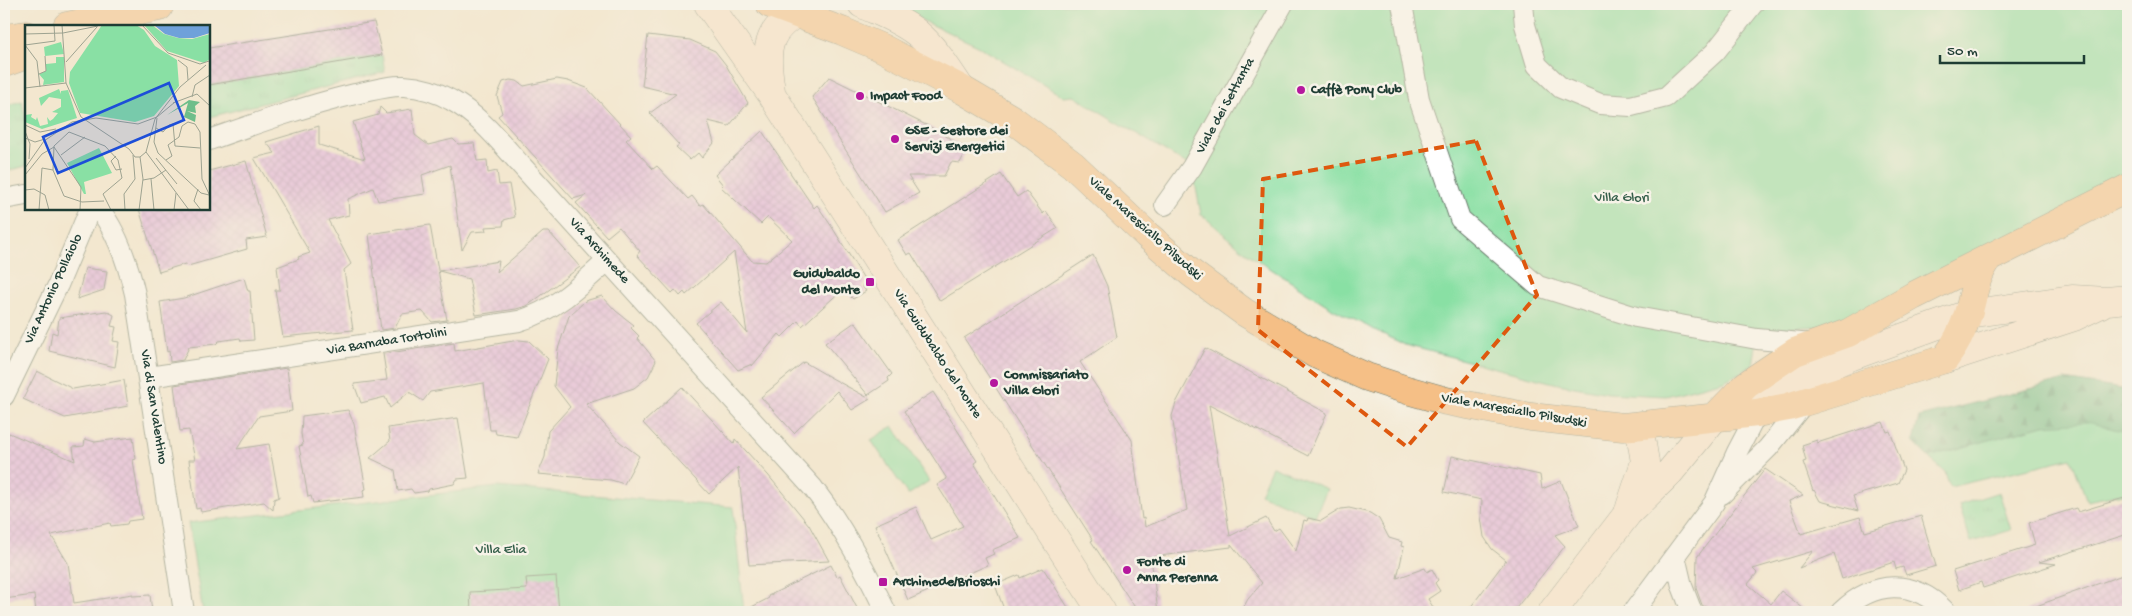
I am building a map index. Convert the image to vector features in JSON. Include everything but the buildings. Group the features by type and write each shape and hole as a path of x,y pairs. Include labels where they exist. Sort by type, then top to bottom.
{"main road":[{"name":"Viale Maresciallo Pilsudski","path":"770,4 805,8 961,89 1012,119 1059,153 1096,185 1147,235 1226,300 1315,354 1367,377 1446,401 1547,420 1606,426 1639,426 1715,417 1777,397"},
{"path":"72,25 168,6"},
{"path":"111,25 168,6"},
{"path":"4,63 20,41"},
{"path":"1777,397 1795,352 1812,344 1848,333 1913,296 2128,188"},
{"path":"1715,417 1737,393 1777,397 1944,359 1956,344 1968,314 1978,275 1988,259"}],"street":[{"name":"Via Guidubaldo del Monte","path":"708,4 772,95 1102,612"},
{"name":"Viale Maresciallo Pilsudski","path":"862,4 902,23 918,34 936,53 961,89"},
{"name":"Viale dei Settanta","path":"1165,205 1192,167 1283,4"},
{"path":"1402,4 1418,99 1460,220 1538,286 1636,317 1758,339 1812,344"},
{"path":"1523,4 1525,25 1537,64 1561,88 1600,104 1631,106 1666,98 1714,52 1753,4"},
{"name":"Via Guidubaldo del Monte","path":"772,95 766,58 769,44 782,26 805,8"},
{"name":"Via Archimede","path":"210,140 294,111 351,95 396,86 420,88 451,100 476,118 521,165 813,488 843,530 886,612"},
{"path":"4,199 25,195"},
{"name":"Via Antonio Pollaiolo","path":"4,396 58,285 90,210"},
{"name":"Via di San Valentino","path":"99,210 117,240 132,279 149,377 184,612"},
{"name":"Via Barnaba Tortolini","path":"149,377 512,322 544,312 568,295 607,261"},
{"path":"1714,503 1737,452 1777,397 1852,356 1968,314 2072,299 2118,300"},
{"path":"1944,359 2074,317 2118,300"},
{"path":"1848,333 1944,306 1956,308 1968,314"},
{"path":"1633,612 1714,503 1768,448 1777,397"},
{"path":"1552,612 1628,513 1674,468 1715,417"},
{"path":"1628,513 1645,462 1639,426"},
{"path":"1675,556 1682,586 1692,612"},
{"path":"1841,612 1858,597 1876,589 1887,587 1922,594 1935,601 1946,612"}],"highlighted area":[{"path":"1476,141 1537,295 1407,447 1258,330 1263,179"}],"green space":[{"name":"Villa Glori","path":"887,4 2128,4 2128,179 1832,326 1766,330 1757,339 1753,366 1724,381 1666,396 1608,393 1558,384 1405,345 1333,309 1245,252 1201,214 1192,167 1074,96 1064,97 978,46"},
{"path":"382,55 385,72 210,117 210,85"},
{"path":"22,101 25,117 25,166 4,172 4,106"},
{"path":"2065,380 2128,390 2128,433 2044,425 1928,457 1913,442 1919,417"},
{"path":"2088,422 2128,433 2128,493 2087,501 2071,458 1950,487 1945,472 1928,457 2044,425"},
{"path":"893,426 929,481 908,495 871,440"},
{"path":"1272,466 1327,489 1315,517 1260,494"},
{"name":"Villa Elia","path":"497,487 733,507 744,612 203,612 188,523"},
{"path":"1999,492 2011,530 1971,542 1959,505"}],"place":[{"name":"Caffè Pony Club","path":"1301,90"},
{"name":"Impact Food","path":"860,96"},
{"name":"GSE - Gestore dei Servizi Energetici","path":"895,139"},
{"name":"Guidubaldo del Monte","path":"870,282"},
{"name":"Commissariato Villa Glori","path":"994,383"},
{"name":"Fonte di Anna Perenna","path":"1127,570"},
{"name":"Archimede/Brioschi","path":"883,582"}]}
